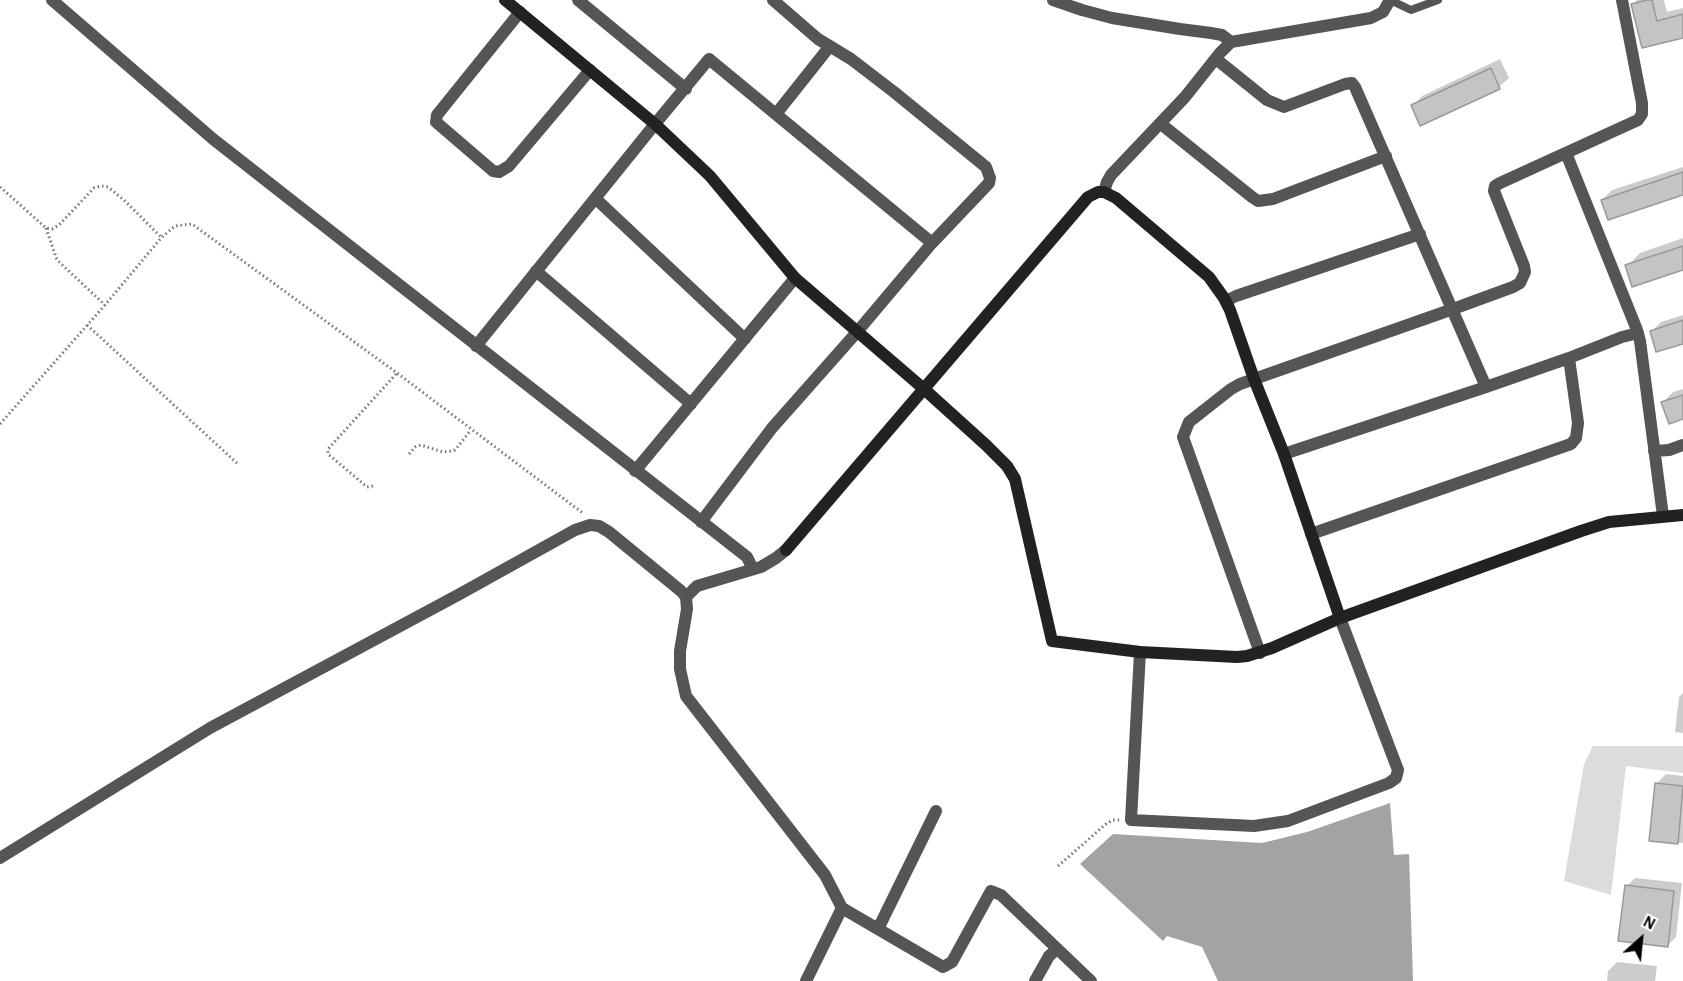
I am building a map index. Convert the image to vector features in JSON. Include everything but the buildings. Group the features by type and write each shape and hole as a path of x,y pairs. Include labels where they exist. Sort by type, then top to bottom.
{"street":[{"path":"52,0 213,140 747,557 753,569"},
{"path":"505,0 655,124 710,176 795,278 924,389 1007,466 1015,479 1052,641 1140,652 1237,657 1260,653 1340,618 1581,531 1609,522 1683,515"},
{"path":"578,0 686,89"},
{"path":"701,522 772,428 932,243 989,183 990,178 986,167 851,59 818,39 773,0"},
{"path":"1053,0 1112,18 1222,35 1231,42"},
{"path":"1104,192 1111,175 1161,124 1231,42 1371,18 1383,12 1390,0"},
{"path":"1260,653 1183,437 1189,422 1231,389 1254,379 1520,283 1525,272 1524,266 1494,191 1495,186 1638,120 1642,114 1642,103 1622,0"},
{"path":"520,12 437,115 436,122 493,171 499,172 509,166 590,70"},
{"path":"776,114 830,46"},
{"path":"476,346 710,59 932,243"},
{"path":"1216,59 1267,100 1284,107 1345,84 1352,84 1355,87 1486,387"},
{"path":"1161,124 1258,201 1273,199 1386,156"},
{"path":"1566,153 1638,333 1664,516"},
{"path":"686,597 697,586 761,567 786,550 1088,197 1093,193 1104,192 1116,198 1209,277 1230,310 1254,379 1284,453 1340,618 1398,770 1396,778 1389,783 1288,821 1254,826 1131,820 1140,652"},
{"path":"595,198 745,339"},
{"path":"1226,302 1236,296 1420,234"},
{"path":"536,271 690,404"},
{"path":"635,471 795,278"},
{"path":"1284,453 1486,387 1638,333"},
{"path":"1311,534 1571,444 1576,438 1578,423 1569,358"},
{"path":"1654,450 1669,450 1683,445"},
{"path":"0,858 210,728 575,530 583,526 599,526 609,531 686,597 687,609 680,660 686,696 825,875 842,908 943,967 952,962 991,891 1001,896 1091,981"},
{"path":"878,929 936,811"},
{"path":"806,981 842,908"},
{"path":"1035,981 1048,956 1057,949"}],"lane":[{"path":"1390,0 1411,10 1438,0"}],"path":[{"path":"0,187 46,228 52,230 94,188 108,187 162,237"},
{"path":"0,424 162,237 174,226 192,224 397,373 599,526"},
{"path":"46,228 57,260 105,305"},
{"path":"87,324 239,465"},
{"path":"373,486 367,487 328,454 328,449 397,373"},
{"path":"409,454 414,447 421,445 443,452 455,450 471,430"},
{"path":"1058,866 1106,824 1113,820 1131,820"}],"shaded area":[{"path":"1593,746 1683,746 1683,773 1626,766 1611,895 1564,881 1584,764"},
{"path":"1390,803 1394,855 1409,854 1413,981 1218,981 1202,947 1167,936 1163,941 1080,864 1113,834 1262,843 1307,832"}]}
